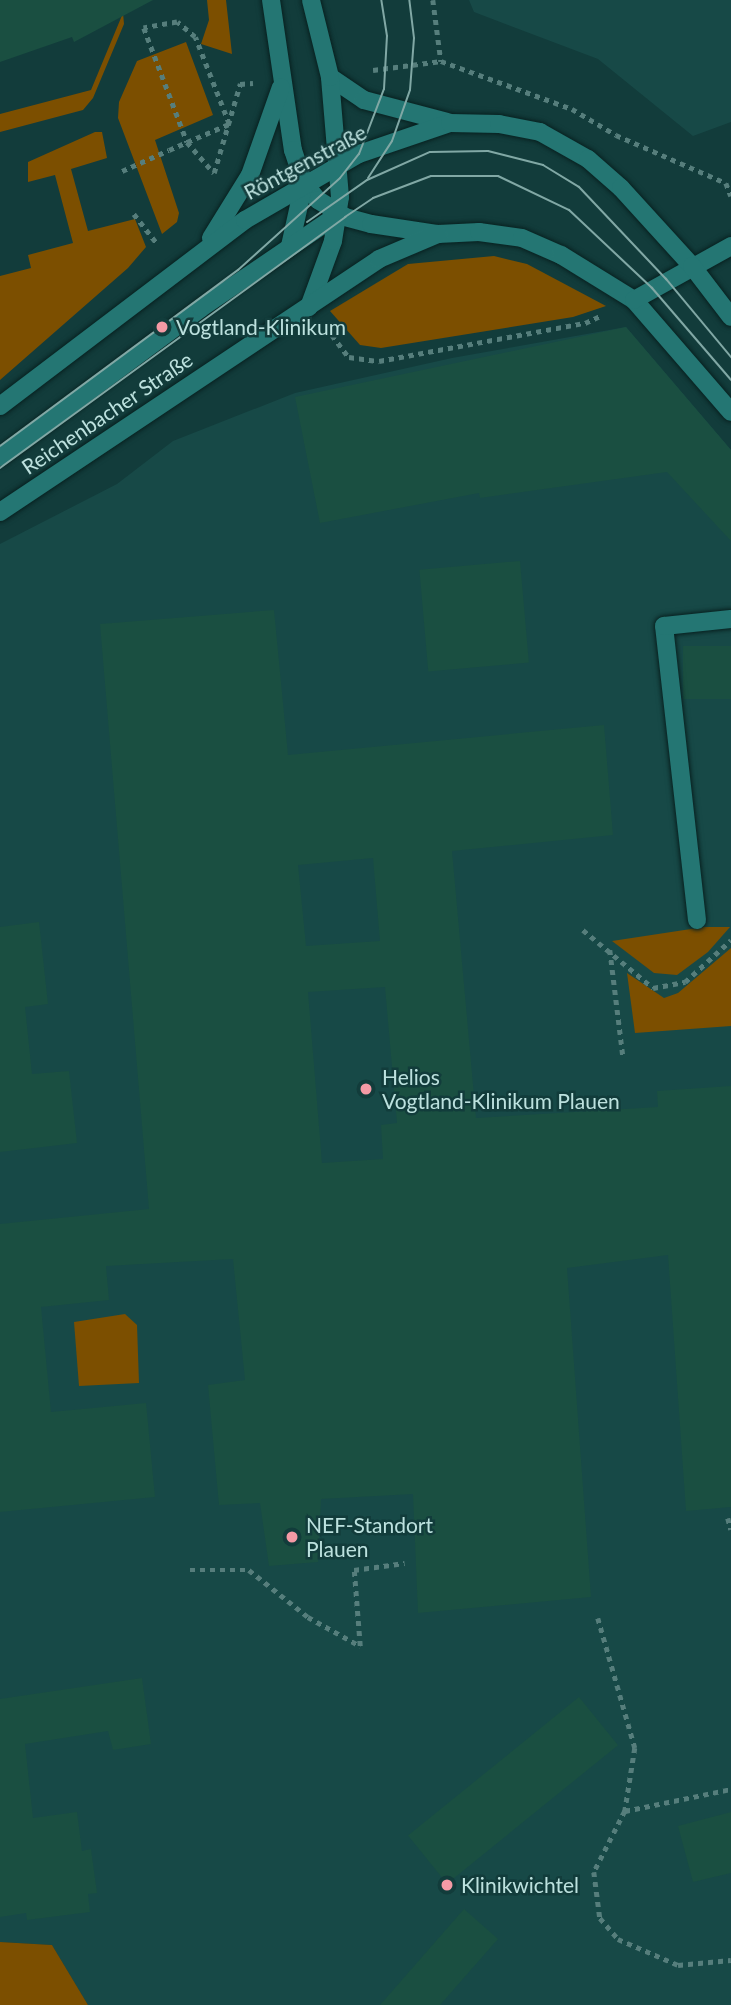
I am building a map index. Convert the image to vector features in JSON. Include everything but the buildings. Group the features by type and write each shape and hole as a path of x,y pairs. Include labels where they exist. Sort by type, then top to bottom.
{"street":[{"path":"271,0 293,150 304,183 339,214 371,224 438,234 479,232 522,238 561,255 634,300 731,412"},
{"path":"309,307 339,214 340,164 330,77 311,0"},
{"path":"330,77 363,100 450,123"},
{"path":"0,406 205,247 250,174 283,80"},
{"name":"Röntgenstraße","path":"205,247 304,183 340,164 450,123 526,129 569,147 621,188 692,266 731,317"},
{"path":"290,246 304,183"},
{"path":"0,457 290,246 339,214"},
{"path":"309,307 379,259 438,234"},
{"path":"634,300 731,246"},
{"name":"Reichenbacher Straße","path":"0,512 309,307"},
{"path":"697,920 664,626 731,620"}],"path":[{"path":"433,0 441,61 572,109 616,135 726,183 731,196"},
{"path":"122,171 187,142 229,124 195,37 177,22 145,28 187,142 214,173"},
{"path":"134,214 157,243"},
{"path":"309,307 349,357 379,361 585,323 634,300"},
{"path":"583,930 610,949 653,988 685,982 731,940"},
{"path":"610,949 623,1056"},
{"path":"729,1518 731,1530"},
{"path":"190,1570 249,1570 308,1617 360,1646 354,1570 405,1563"},
{"path":"598,1618 635,1748 625,1811 594,1872 600,1918 618,1939 678,1965 731,1960"},
{"path":"625,1811 731,1788"}],"shaded area":[{"path":"207,0 226,0 232,54 201,44 209,20"},
{"path":"469,0 731,0 731,122 693,136 598,59 474,12"},
{"path":"123,13 124,24 93,98 83,110 0,132 0,114 91,90"},
{"path":"186,42 213,115 155,140 179,213 177,222 162,234 118,118 119,102 137,61"},
{"path":"95,132 102,132 107,158 71,169 88,231 135,219 146,247 128,268 0,380 0,276 31,268 28,255 73,243 55,175 28,182 28,162"},
{"path":"494,256 527,264 606,306 573,317 381,348 360,345 330,311 408,264"},
{"name":"Helios Vogtland-Klinikum Plauen","path":"626,327 731,450 731,2005 88,2005 52,1945 0,1942 0,544 117,484 173,441 295,393 452,358"},
{"path":"704,927 730,927 708,952 677,975 654,973 612,941"},
{"path":"731,948 731,1026 635,1033 627,973 664,998 678,993"},
{"path":"125,1314 137,1325 139,1383 79,1386 74,1322"},
{"path":"0,1942 52,1945 88,2005 0,2005"}],"tram line":[{"path":"0,446 238,270 340,178 359,154 384,89 387,36 381,0"},
{"path":"368,178 392,141 410,90 414,38 409,0"},
{"path":"307,222 367,180 430,152 488,151 543,165 579,187 666,279 731,357"},
{"path":"0,468 373,198 431,176 498,176 569,210 652,288 731,380"}],"place":[{"name":"Vogtland-Klinikum","path":"162,327"},
{"name":"Helios Vogtland-Klinikum Plauen","path":"366,1089"},
{"name":"NEF-Standort Plauen","path":"292,1537"},
{"name":"Klinikwichtel","path":"447,1885"}]}
